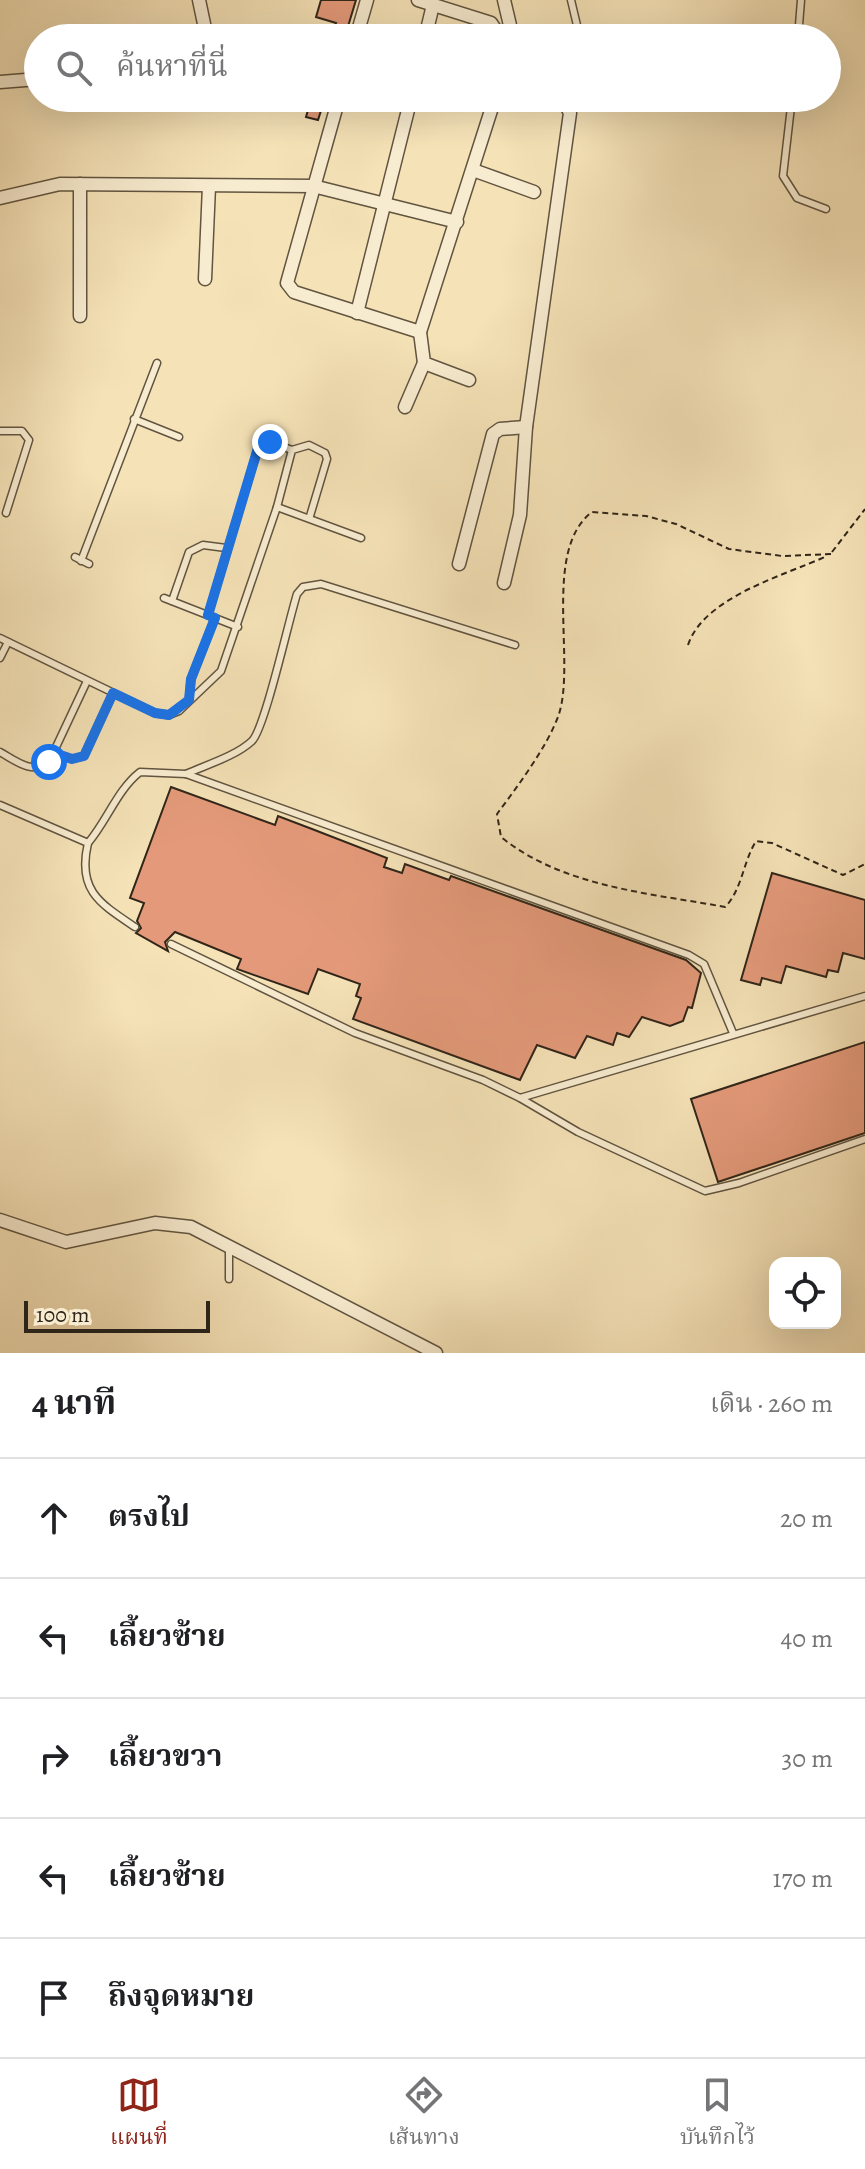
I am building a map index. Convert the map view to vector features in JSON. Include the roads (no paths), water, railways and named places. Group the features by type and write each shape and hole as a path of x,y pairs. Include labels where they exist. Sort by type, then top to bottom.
{"street":[{"path":"199,0 204,24"},
{"path":"360,24 367,0"},
{"path":"418,0 492,24"},
{"path":"504,0 510,24"},
{"path":"428,24 433,5"},
{"path":"0,82 24,80"},
{"path":"335,112 287,283 294,292 420,332"},
{"path":"357,313 408,112"},
{"path":"405,407 424,363 420,332 491,112"},
{"path":"504,583 520,515 526,427 569,112"},
{"path":"473,170 534,192"},
{"path":"0,198 60,184 313,186 457,222"},
{"path":"80,184 80,316"},
{"path":"205,279 209,186"},
{"path":"424,363 469,380"},
{"path":"459,564 493,434 500,429 526,427"},
{"path":"0,1220 66,1242 155,1223 175,1223 229,1245 436,1353"}],"lane":[{"path":"571,0 577,24"},
{"path":"799,24 801,0"},
{"path":"790,112 783,176 797,198 826,209"},
{"path":"89,564 78,559 157,363"},
{"path":"134,419 179,437"},
{"path":"0,431 22,431 29,440 3,503 6,513"},
{"path":"189,700 191,679 211,616 226,548 258,448 264,442 292,450 309,445 325,453 326,465 310,516"},
{"path":"0,638 155,713 169,715 221,671 277,507 292,450"},
{"path":"277,507 310,516 361,538"},
{"path":"172,601 189,552 203,545 226,548"},
{"path":"186,774 251,742 261,730 277,659 297,594 303,587 321,584 515,645"},
{"path":"164,598 238,627"},
{"path":"0,658 8,642"},
{"path":"0,752 27,767 38,768 49,762 87,681"},
{"path":"54,753 72,759 84,756 113,693"},
{"path":"135,927 103,906 84,877 88,843 107,820 121,792 140,772 155,770 186,774 689,955 704,964 733,1033"},
{"path":"0,805 88,843"},
{"path":"171,944 355,1033 483,1080 578,1132 705,1191 739,1183 865,1139"},
{"path":"520,1098 865,996"},
{"path":"229,1245 229,1279"}]}
